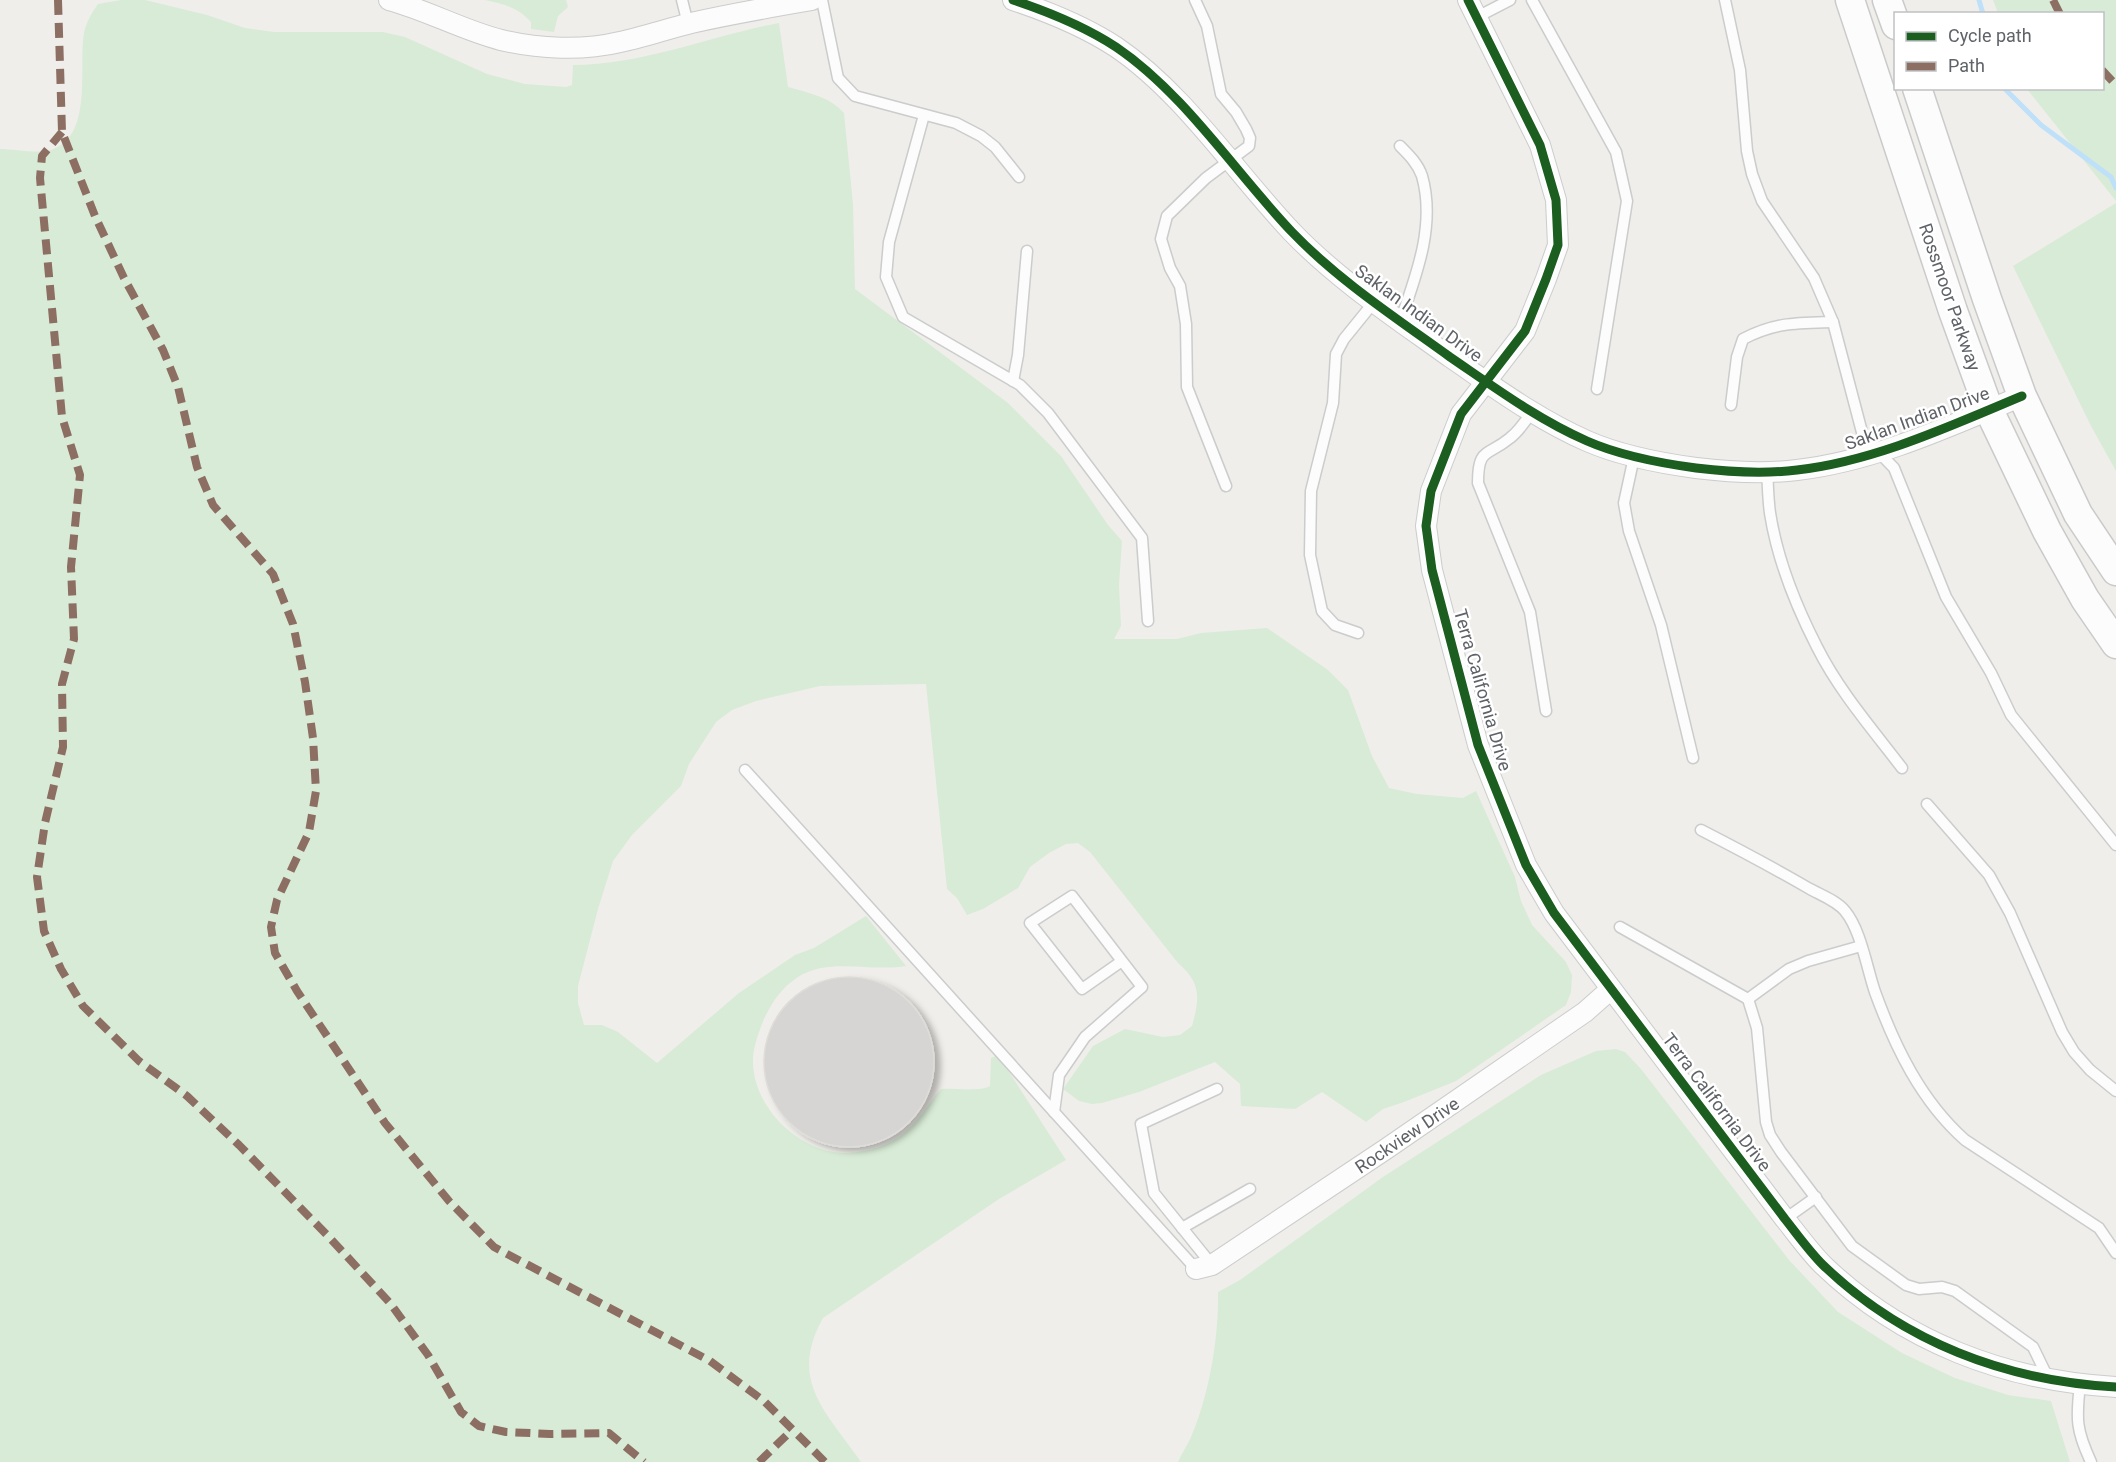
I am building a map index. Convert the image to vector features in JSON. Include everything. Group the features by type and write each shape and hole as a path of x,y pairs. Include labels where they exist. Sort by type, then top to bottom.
{"street":[{"path":"389,0 502,40 545,46 584,47 617,43 688,24 812,0"},
{"name":"Saklan Indian Drive","path":"1013,0 1050,12 1086,29 1124,53 1156,80 1292,232 1341,276 1400,322 1531,413 1588,441 1634,457 1678,466 1715,470 1795,471 1821,467 1878,452 2022,396"},
{"name":"Rossmoor Parkway","path":"1850,0 1953,311 1989,410 2047,531 2085,598 2116,642"},
{"path":"1887,0 1894,19"},
{"name":"Terra California Drive","path":"1473,8 1540,144 1556,200 1558,245 1525,331 1461,414 1431,490 1426,526 1432,570 1478,745 1526,866 1554,913 1785,1219 1822,1264 1863,1299 1893,1320 1955,1353 2014,1372 2080,1384 2116,1387"},
{"name":"Rossmoor Parkway","path":"1918,90 1987,299 2022,396 2078,514 2116,571"},
{"name":"Rockview Drive","path":"1204,1267 1386,1149 1576,1019 1611,989"}],"lane":[{"path":"682,0 688,24"},
{"path":"822,0 838,78 855,96 956,123 981,136 995,147 1019,177"},
{"path":"1195,0 1207,26 1221,94 1236,112 1250,138 1249,146 1206,178 1167,216 1161,239 1170,268 1180,286 1186,324 1187,387 1226,486"},
{"path":"1473,8 1510,0"},
{"path":"1532,0 1616,152 1627,201 1597,389"},
{"path":"1725,0 1740,70 1747,151 1752,174 1762,201 1814,278 1833,322 1863,435 1894,468 1946,597 1991,673 2011,715 2116,845"},
{"path":"924,115 889,242 886,277 903,317 1020,385 1048,412 1142,538 1148,621"},
{"path":"1400,146 1413,160 1421,175 1426,207 1420,264 1400,322"},
{"path":"1013,381 1018,356 1027,251"},
{"path":"1358,633 1335,625 1322,611 1310,555 1311,491 1333,403 1336,354 1344,339 1374,302"},
{"path":"1731,405 1737,357 1743,339 1763,329 1788,323 1833,322"},
{"path":"1531,413 1513,436 1484,456 1478,463 1478,483 1530,612 1546,711"},
{"path":"1634,457 1624,502 1629,531 1660,625 1693,758"},
{"path":"1767,471 1770,513 1777,543 1788,580 1817,648 1857,709 1902,768"},
{"path":"745,770 1054,1112 1204,1267"},
{"path":"1927,804 1989,875 2010,913 2062,1032 2074,1052 2090,1070 2116,1091"},
{"path":"1701,830 1759,860 1845,910 1854,926 1876,993 1904,1059 1917,1083 1947,1124 1965,1140 2099,1228 2116,1253"},
{"path":"1054,1112 1059,1075 1085,1037 1142,987 1122,961 1072,896 1030,923 1082,989 1122,961"},
{"path":"1620,927 1748,999 1757,1028 1770,1135 1852,1246 1906,1285 1919,1289 1942,1287 1955,1291 2032,1347 2048,1378"},
{"path":"1748,999 1789,969 1808,961 1861,946"},
{"path":"1204,1267 1182,1228 1154,1193 1141,1124 1217,1089"},
{"path":"1182,1228 1250,1189"},
{"path":"1785,1219 1816,1197"},
{"path":"2080,1384 2076,1414 2081,1441 2091,1462"}],"green space":[{"path":"121,0 145,0 207,15 245,28 274,32 383,32 405,37 487,74 525,84 566,87 572,85 573,65 599,64 651,55 779,23 788,87 826,99 844,113 853,204 855,289 1008,403 1061,456 1108,525 1122,541 1119,585 1121,626 1114,639 1177,639 1201,633 1267,628 1328,670 1348,690 1372,756 1389,788 1417,794 1463,798 1476,791 1515,877 1521,901 1532,925 1566,962 1572,975 1571,992 1566,1005 1456,1081 1383,1109 1366,1122 1322,1092 1295,1109 1241,1106 1240,1084 1215,1062 1139,1092 1102,1103 1092,1104 1079,1101 1063,1089 1093,1046 1125,1029 1163,1037 1180,1035 1192,1026 1197,991 1186,970 1090,852 1078,843 1066,844 1049,853 1030,867 1018,888 983,909 967,915 957,898 947,889 926,684 820,686 756,701 732,710 716,722 689,764 681,786 632,835 613,861 578,986 578,1003 584,1025 602,1025 618,1032 657,1063 739,993 795,955 814,948 866,916 906,966 823,968 810,971 787,985 778,995 764,1019 753,1058 754,1075 768,1108 780,1122 809,1144 843,1153 872,1149 893,1141 906,1132 941,1089 974,1089 990,1086 991,1058 996,1056 1002,1061 1066,1160 999,1199 823,1318 813,1340 809,1360 810,1378 824,1411 861,1462 0,1462 0,149 46,151 65,142 73,131 79,116 86,25 98,4"},
{"path":"485,0 566,0 568,7 558,16 554,32 531,29 531,22 521,13"},
{"path":"1993,0 2116,0 2116,201 2028,90 2104,90 2104,12 1998,12"},
{"path":"2116,203 2116,471 2091,426 2013,266"},
{"path":"1616,1049 1625,1052 1641,1069 1789,1260 1838,1312 1902,1353 1955,1378 2008,1395 2051,1401 2070,1462 1178,1462 1197,1421 1208,1385 1215,1347 1218,1292 1240,1280 1383,1177 1541,1075 1596,1051"}],"building":[{"path":"849,977 881,984 909,1002 927,1030 934,1062 927,1094 909,1122 881,1140 849,1147 817,1140 789,1122 771,1094 764,1062 771,1030 789,1002 817,984"}],"waterway":[{"path":"1979,0 1982,12"},
{"path":"2006,90 2041,125 2111,177 2116,188"}],"marked path":[{"path":"58,0 62,132 95,216 124,278 163,350 178,387 197,467 213,505 273,574 293,624 313,738 316,791 309,832 277,900 271,927 275,953 297,991 385,1123 449,1201 494,1247 710,1361 764,1401 825,1462"},
{"path":"2053,0 2059,12"},
{"path":"2104,72 2116,85"},
{"path":"62,132 42,156 40,178 62,417 80,475 71,567 74,639 62,684 63,747 45,823 37,877 44,931 61,969 83,1006 139,1061 187,1096 239,1145 328,1236 390,1303 428,1355 461,1412 479,1426 506,1432 609,1433 644,1462"},
{"path":"759,1462 792,1430"}],"cycle path":[{"path":"1013,0 1079,26 1116,47 1141,66 1187,110 1271,209 1328,266 1388,313 1533,413 1600,446 1640,458 1696,468 1747,472 1797,470 1883,451 2022,396"},
{"path":"1468,0 1540,145 1556,200 1558,245 1525,331 1461,414 1431,491 1426,526 1432,570 1478,745 1526,865 1554,913 1785,1219 1823,1265 1887,1316 1958,1353 2035,1376 2116,1387"}]}
